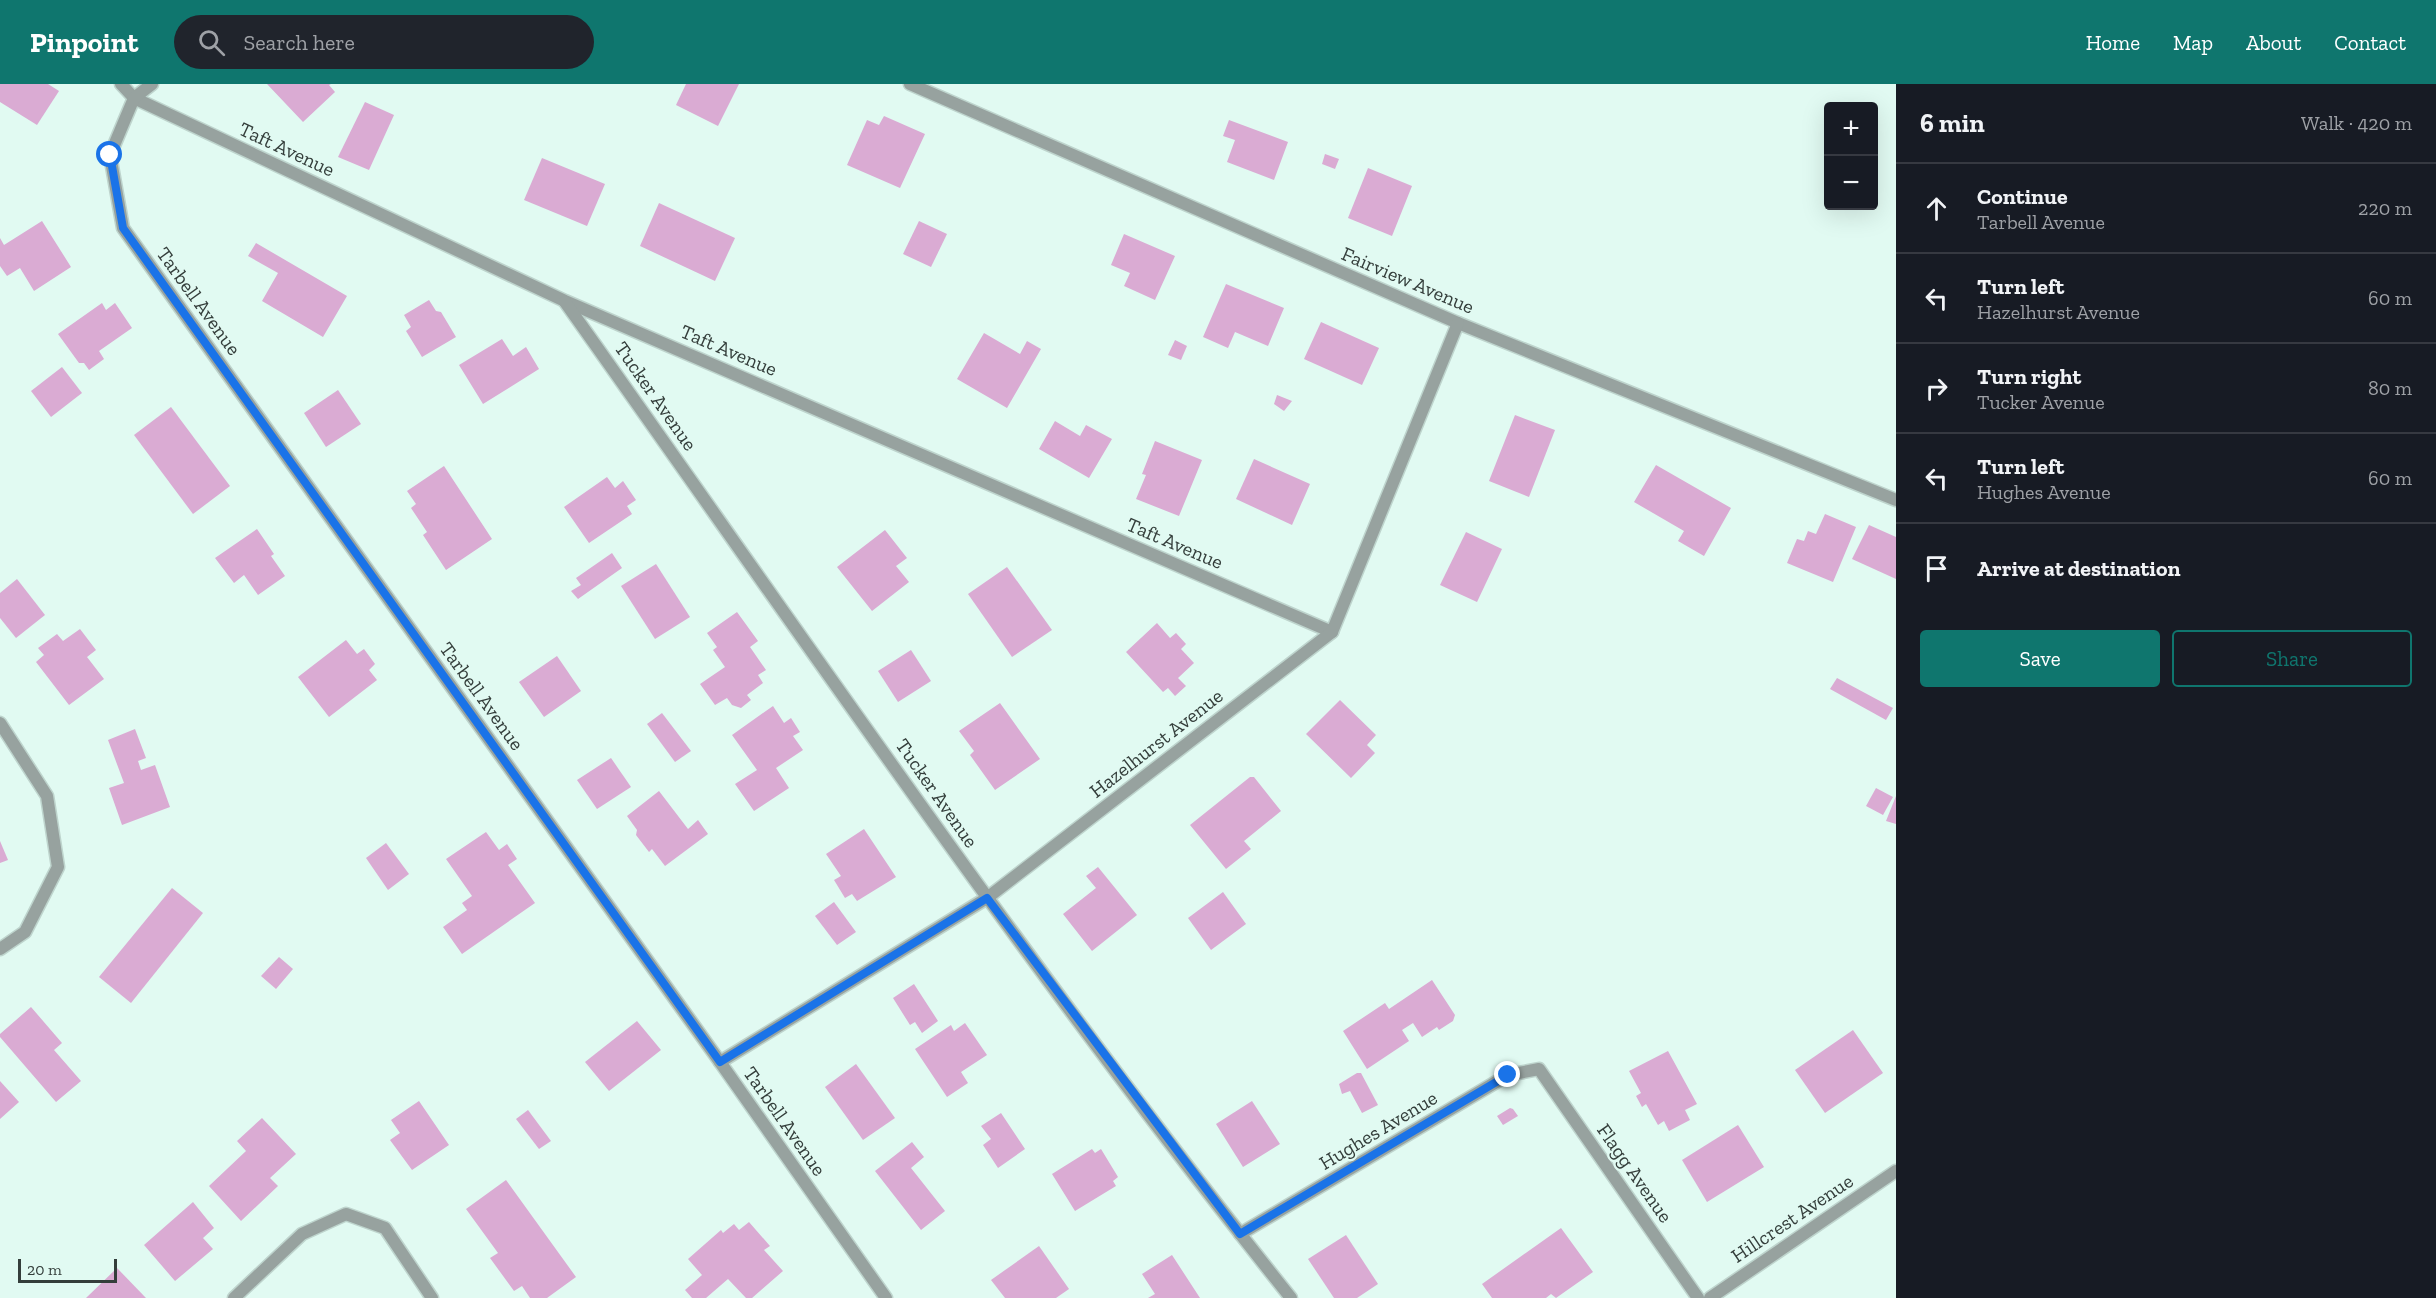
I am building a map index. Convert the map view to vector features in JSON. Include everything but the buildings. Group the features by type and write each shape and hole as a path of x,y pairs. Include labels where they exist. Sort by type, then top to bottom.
{"street":[{"name":"Taft Avenue","path":"121,84 134,98 565,301 1332,633"},
{"path":"134,98 152,84"},
{"name":"Fairview Avenue","path":"910,84 1458,323 1896,500"},
{"name":"Tarbell Avenue","path":"134,98 110,155 123,228 720,1062 886,1298"},
{"name":"Tucker Avenue","path":"565,301 987,898 1240,1234 1291,1298"},
{"path":"1332,633 1458,323"},
{"name":"Hazelhurst Avenue","path":"720,1062 987,898 1332,633"},
{"path":"0,723 47,796 58,867 25,932 0,949"},
{"name":"Hughes Avenue","path":"1240,1234 1508,1075 1539,1069"},
{"name":"Flagg Avenue","path":"1539,1069 1698,1298"},
{"name":"Hillcrest Avenue","path":"1710,1298 1896,1171"},
{"path":"234,1298 302,1234 346,1214 385,1228 432,1298"}],"route":[{"path":"110,155 123,228 720,1062 987,898 1240,1234 1508,1075"}]}
